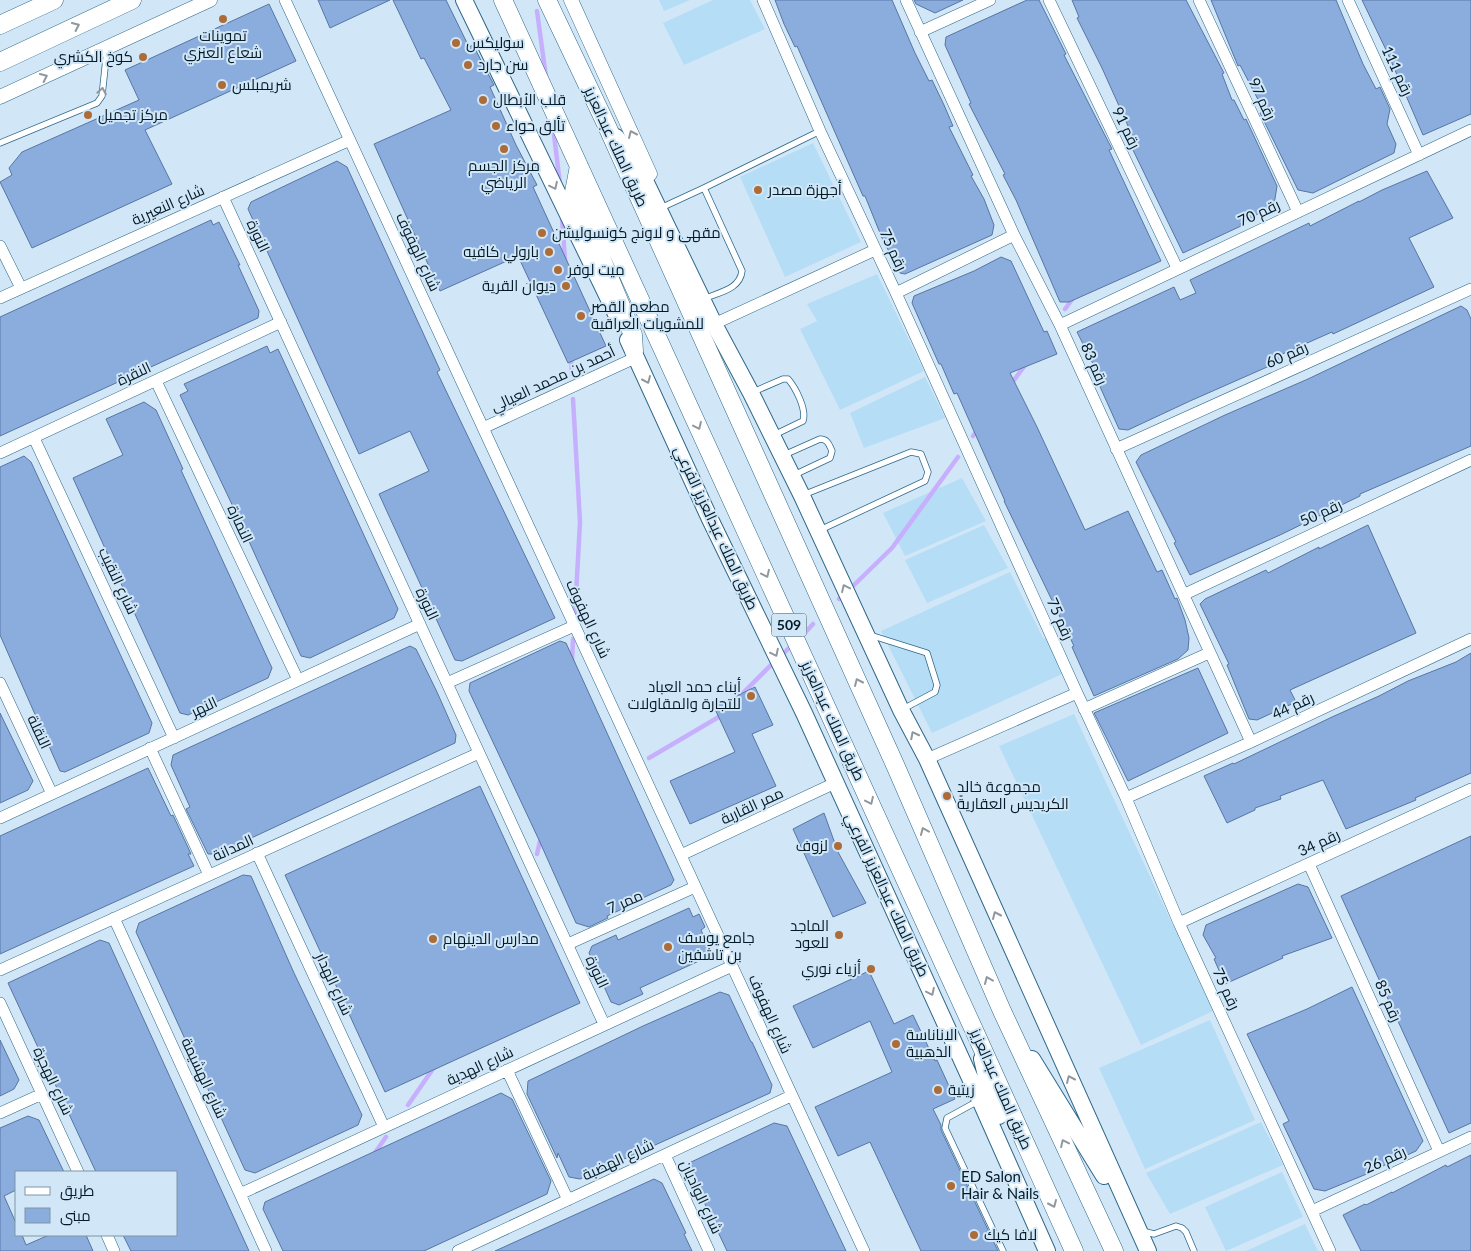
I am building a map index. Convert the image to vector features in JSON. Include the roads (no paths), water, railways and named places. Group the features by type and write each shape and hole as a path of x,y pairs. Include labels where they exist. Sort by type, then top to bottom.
{"main road":[{"path":"0,25 54,0"},
{"path":"0,62 132,0"},
{"name":"طريق الملك عبدالعزيز الفرعي","path":"464,0 635,354 709,517 804,713 1048,1251"},
{"name":"طريق الملك عبدالعزيز","path":"503,0 1074,1251"},
{"name":"طريق الملك عبدالعزيز","path":"547,0 606,124 892,758 1002,1011 1114,1251"},
{"path":"606,124 636,162 714,324 751,393 802,496 901,710 926,759 1148,1251"},
{"path":"579,166 574,192 633,335 635,354"},
{"path":"1002,1011 1137,1229"},
{"path":"974,1030 991,1097 1041,1219 1048,1251"}],"street":[{"path":"0,97 210,0"},
{"name":"شارع الهفوف","path":"285,0 864,1251"},
{"path":"571,0 706,298 714,324 875,250"},
{"name":"رقم 75","path":"763,0 820,130 896,292 1126,798 1179,923 1330,1251"},
{"name":"رقم 83","path":"906,0 1014,235 1060,324 1251,742"},
{"path":"920,32 990,0"},
{"name":"رقم 91","path":"1049,0 1177,268"},
{"name":"رقم 97","path":"1199,0 1298,212"},
{"name":"رقم 111","path":"1348,0 1419,155"},
{"name":"رقم 70","path":"1060,324 1471,130"},
{"name":"شارع النعيرية","path":"0,298 350,140"},
{"name":"النورة","path":"223,197 604,1024"},
{"path":"896,292 1014,235"},
{"path":"0,246 21,288"},
{"name":"رقم 60","path":"1116,449 1470,293"},
{"name":"النقرة","path":"0,453 281,322"},
{"name":"أحمد بن محمد العيالي","path":"483,428 635,354"},
{"name":"النمارة","path":"156,381 298,680"},
{"name":"شارع النقيب","path":"34,438 174,738"},
{"name":"رقم 50","path":"1185,594 1471,460"},
{"name":"النهر","path":"0,818 420,624"},
{"path":"447,683 574,626"},
{"name":"رقم 44","path":"1126,798 1471,639"},
{"path":"1084,709 1209,653"},
{"name":"النقلة","path":"0,683 52,794"},
{"path":"926,759 1077,693"},
{"path":"150,748 209,875"},
{"name":"المدانة","path":"0,970 479,753"},
{"name":"ممر القاربة","path":"681,855 835,783"},
{"name":"رقم 34","path":"1179,923 1471,789"},
{"name":"شارع الهدار","path":"257,853 384,1127"},
{"name":"رقم 85","path":"1309,864 1439,1151"},
{"name":"ممر 7","path":"568,944 696,887"},
{"name":"شارع الهشيمة","path":"114,918 266,1251"},
{"name":"شارع الهدية","path":"240,1194 732,966"},
{"name":"شارع الهجرة","path":"0,1003 78,1171"},
{"path":"507,1070 568,1200"},
{"path":"0,1113 42,1094"},
{"name":"شارع الهضبة","path":"458,1251 791,1096"},
{"name":"رقم 26","path":"1312,1211 1471,1137"},
{"name":"شارع الواديان","path":"665,1155 709,1251"},
{"path":"107,1236 114,1251"}],"lane":[{"path":"0,143 97,103 102,96 107,48"},
{"path":"665,206 820,130"},
{"path":"704,188 742,271 741,278 737,284 706,298"},
{"path":"751,393 783,379 788,379 791,383 804,412 803,421 772,436"},
{"path":"782,456 820,439 827,441 832,452 830,458 792,476"},
{"path":"802,496 911,452 921,454 928,472 925,481 818,531"},
{"path":"866,633 926,653 936,685 935,692 901,710"},
{"path":"980,1100 947,1118 945,1128 1002,1251"},
{"path":"1137,1229 1154,1234 1176,1226 1182,1228 1186,1232 1194,1251"}],"waterway":[{"path":"537,11 546,77"},
{"path":"553,127 560,184"},
{"path":"562,218 565,260"},
{"path":"1065,309 1074,297"},
{"path":"571,357 572,374"},
{"path":"1011,384 1026,364"},
{"path":"573,399 580,522 575,613"},
{"path":"973,436 979,428"},
{"path":"853,586 892,548 958,457"},
{"path":"803,635 813,624"},
{"path":"572,662 573,639"},
{"path":"784,653 790,647"},
{"path":"740,696 771,665"},
{"path":"649,758 717,718 722,713"},
{"path":"537,854 541,837"},
{"path":"408,1105 435,1066"},
{"path":"374,1154 386,1137"}],"place":[{"name":"تموينات شعاع العنزي","path":"223,19"},
{"name":"سوليكس","path":"456,43"},
{"name":"كوخ الكشري","path":"143,57"},
{"name":"سن جارد","path":"468,65"},
{"name":"شريمبلس","path":"222,85"},
{"name":"قلب الأبطال","path":"483,100"},
{"name":"مركز تجميل","path":"88,115"},
{"name":"تألق حواء","path":"496,126"},
{"name":"مركز الجسم الرياضي","path":"504,149"},
{"name":"أجهزة مصدر","path":"758,190"},
{"name":"مقهى و لاونج كونسوليشن","path":"542,233"},
{"name":"بارولي كافيه","path":"549,252"},
{"name":"ميت لوفر","path":"558,270"},
{"name":"ديوان القرية","path":"566,286"},
{"name":"مطعم القصر للمشويات العراقية","path":"581,316"},
{"name":"أبناء حمد العباد للتجارة والمقاولات","path":"751,696"},
{"name":"مجموعة خالد الكريديس العقاريةً","path":"947,796"},
{"name":"لزوف","path":"838,846"},
{"name":"الماجد للعود","path":"839,935"},
{"name":"مدارس الدينهام","path":"433,939"},
{"name":"جامع يوسف بن تاشفين","path":"668,947"},
{"name":"أزياء نوري","path":"871,969"},
{"name":"الاناناسة الذهبية","path":"896,1044"},
{"name":"زيتية","path":"938,1090"},
{"name":"ED Salon Hair & Nails","path":"951,1186"},
{"name":"لافا كيك","path":"974,1235"}]}
